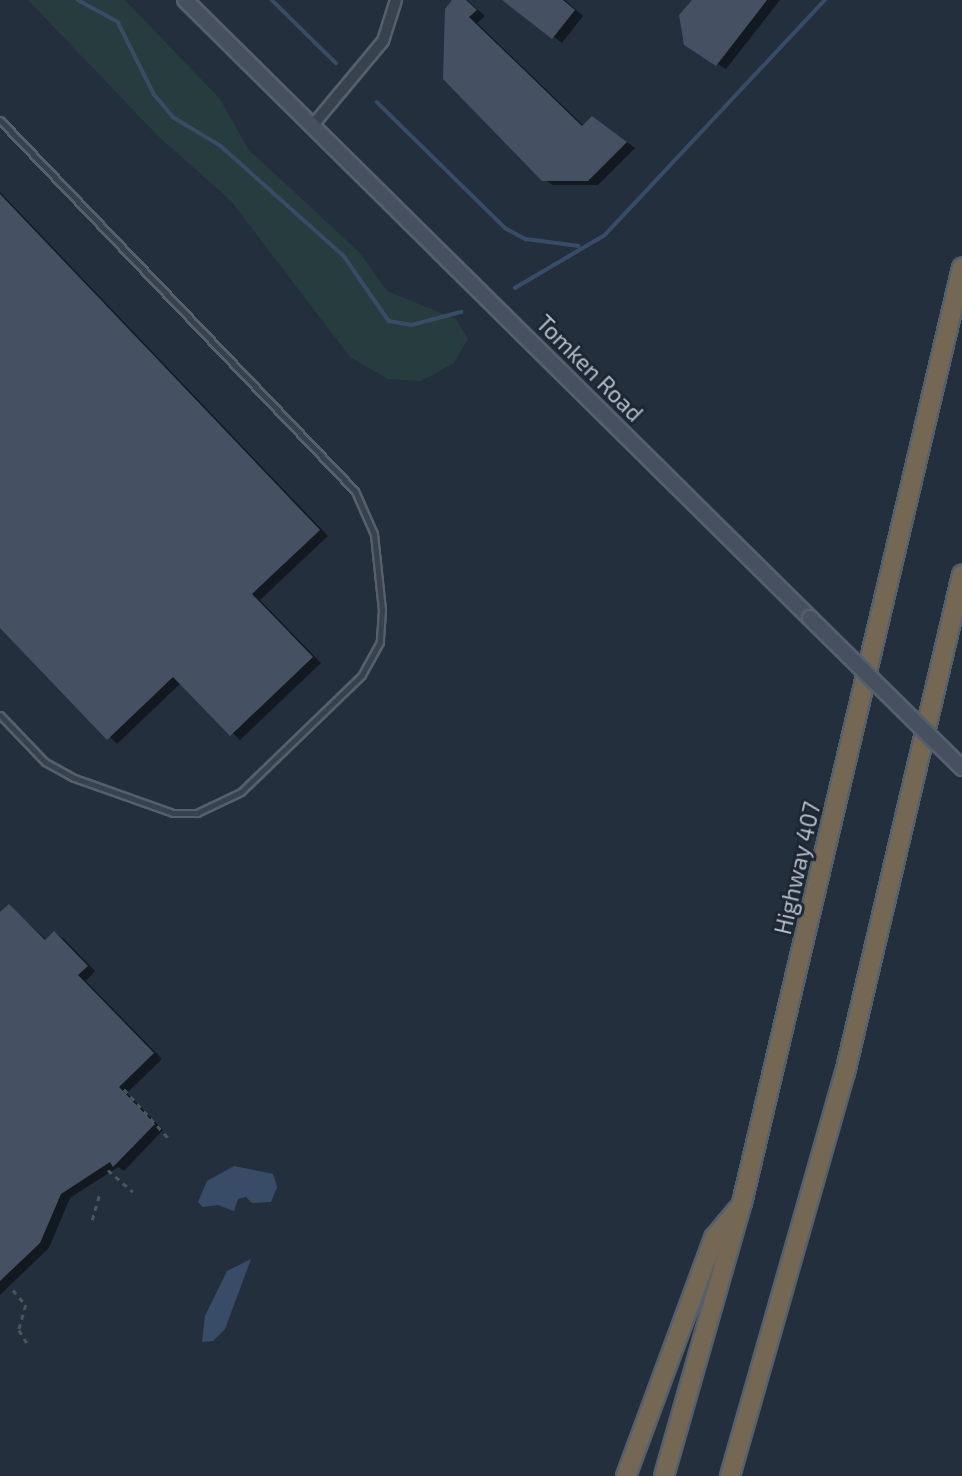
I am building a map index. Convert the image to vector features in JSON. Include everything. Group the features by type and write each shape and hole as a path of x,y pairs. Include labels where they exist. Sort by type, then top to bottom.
{"highway":[{"name":"Highway 407","path":"664,1476 742,1203 962,268"},
{"path":"730,1476 845,1073 962,575"},
{"path":"626,1476 714,1238 742,1203"}],"main road":[{"name":"Tomken Road","path":"185,0 962,768"}],"street":[{"path":"313,125 383,41 396,0"}],"lane":[{"path":"0,120 355,491 374,534 382,610 380,642 362,675 241,792 197,813 173,813 74,778 45,762 0,715"}],"path":[{"path":"124,1089 171,1141"},
{"path":"108,1170 132,1192"},
{"path":"92,1220 99,1196"},
{"path":"13,1290 26,1305 19,1330 29,1346"}],"green space":[{"path":"28,0 125,0 220,99 249,150 359,252 387,291 456,319 468,339 454,363 421,381 388,379 350,357 231,201 157,135"}],"water":[{"path":"234,1166 273,1174 277,1187 271,1202 252,1203 246,1197 238,1199 234,1211 218,1205 203,1207 198,1202 207,1181"},
{"path":"251,1259 225,1329 213,1341 202,1342 205,1316 227,1271"}],"building":[{"path":"452,0 466,0 477,10 469,17 582,126 592,116 627,142 588,181 542,181 443,79 445,9"},
{"path":"502,0 563,0 575,10 552,39"},
{"path":"692,0 767,0 716,66 684,45 679,15"},
{"path":"0,194 320,530 252,594 313,657 230,736 173,677 107,740 0,628"},
{"path":"9,904 45,940 54,931 88,966 78,975 154,1053 119,1087 155,1124 113,1167 110,1162 61,1194 40,1243 0,1281 0,912"}],"waterway":[{"path":"78,0 118,22 154,94 173,117 221,146 344,256 389,321 412,325 461,312"},
{"path":"272,0 336,63"},
{"path":"515,288 605,235 825,0"},
{"path":"377,102 505,228 526,239 579,246"}]}
